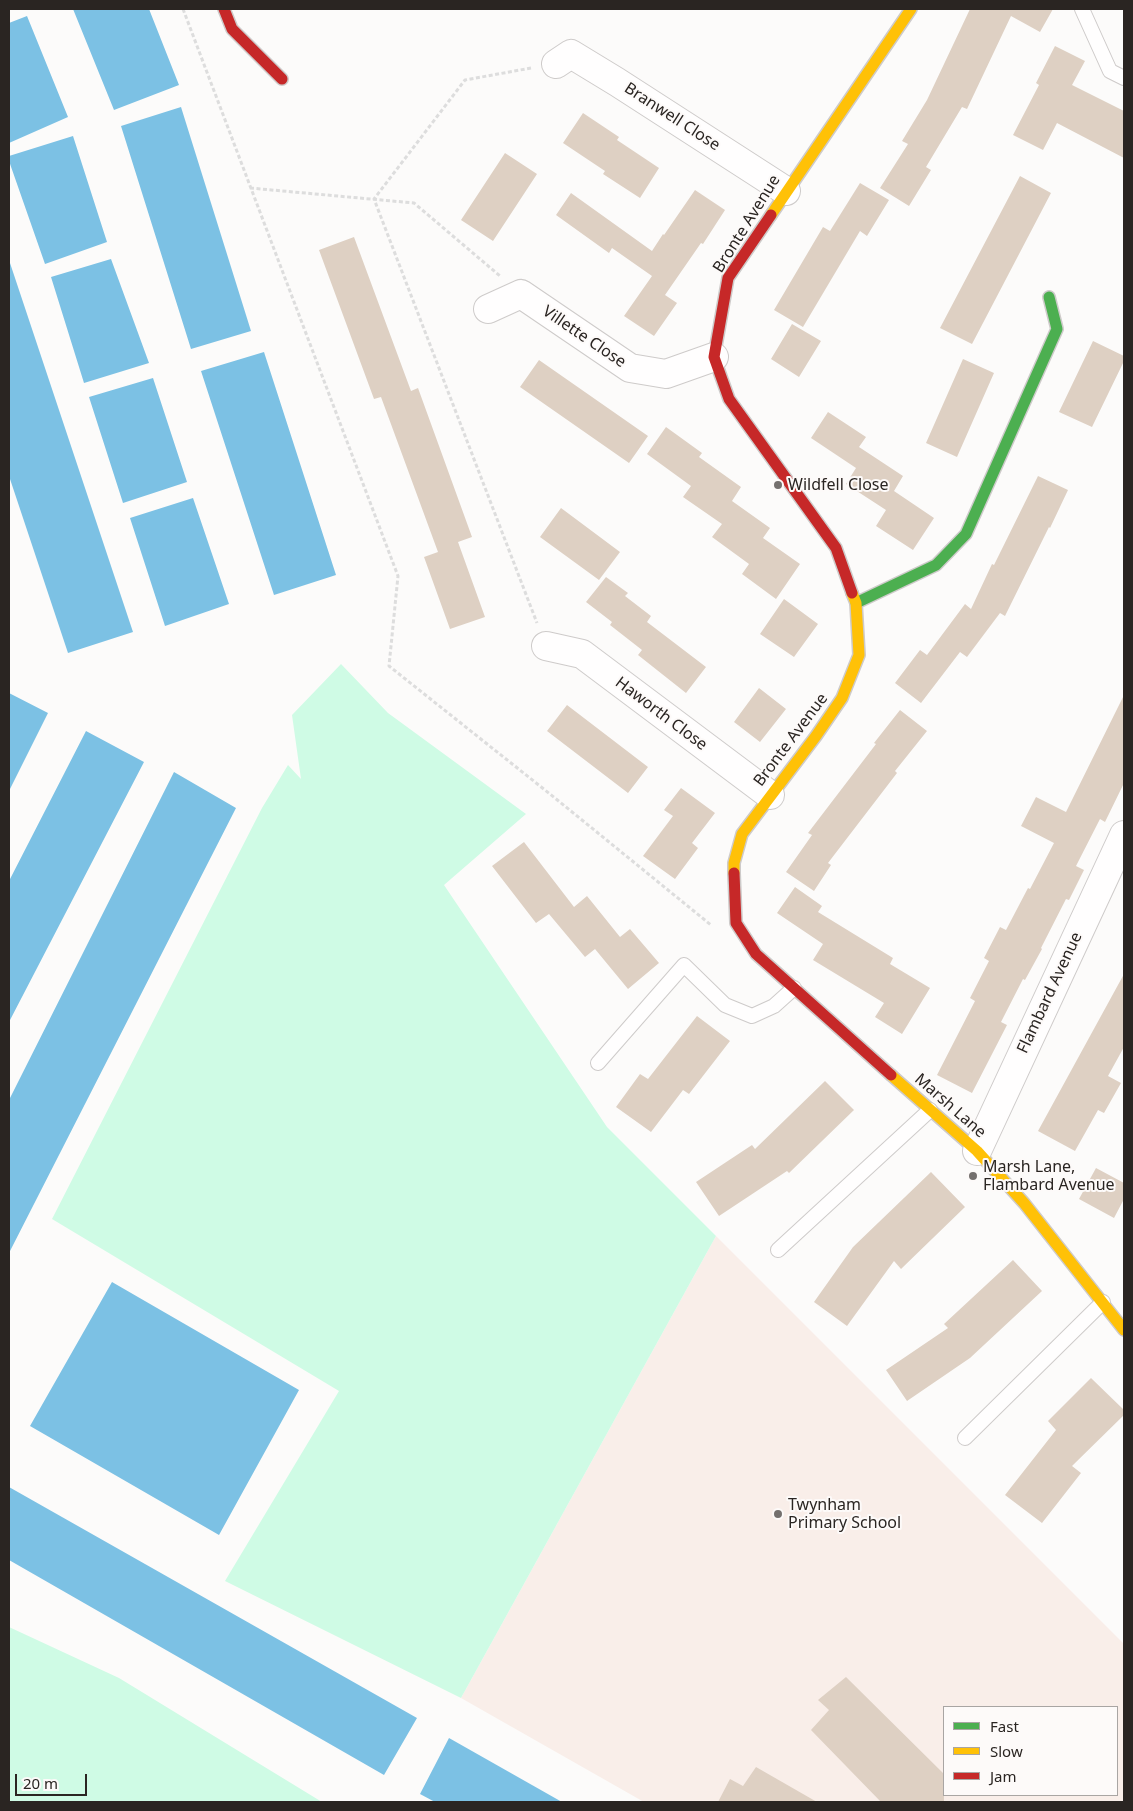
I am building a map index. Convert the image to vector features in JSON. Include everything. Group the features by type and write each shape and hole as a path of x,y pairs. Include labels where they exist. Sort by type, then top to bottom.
{"street":[{"path":"224,9 232,29 282,79"},
{"name":"Bronte Avenue","path":"736,924 734,863 742,834 816,736 842,698 859,656 856,603 836,548 729,398 714,356 728,278 911,9"},
{"name":"Branwell Close","path":"556,64 571,54 618,82 786,191"},
{"path":"488,309 521,294"},
{"name":"Villette Close","path":"521,294 630,368 666,374 714,356"},
{"path":"856,603 936,565 966,534 1057,329 1049,298"},
{"name":"Haworth Close","path":"546,646 582,654 770,795"},
{"name":"Flambard Avenue","path":"976,1151 1124,835"},
{"name":"Marsh Lane","path":"736,924 756,954 976,1151 1024,1203 1124,1330"}],"lane":[{"path":"1082,9 1110,72 1124,78"},
{"path":"598,1063 684,965 725,1005 752,1016 774,1006 794,988"},
{"path":"778,1250 930,1110"},
{"path":"965,1438 1103,1302"}],"path":[{"path":"182,9 398,576 389,666 550,794 709,925 736,924"},
{"path":"374,200 465,80 556,64"},
{"path":"250,188 414,203 521,294"},
{"path":"374,200 546,646"}],"shaded area":[{"name":"Twynham Primary School","path":"716,1236 1124,1644 1124,1802 644,1802 461,1698"}],"green space":[{"path":"341,664 388,713 526,814 444,885 607,1127 716,1236 461,1698 225,1581 339,1391 52,1219 262,808 288,765 301,779 292,715"},
{"path":"9,1627 119,1678 322,1802 9,1802"}],"water":[{"path":"73,9 149,9 179,85 114,110"},
{"path":"27,16 68,117 9,143 9,23"},
{"path":"181,107 251,331 191,349 121,126"},
{"path":"73,136 107,242 45,264 9,161 9,156"},
{"path":"111,259 149,363 84,383 51,277"},
{"path":"9,260 133,632 68,653 9,476"},
{"path":"264,352 336,575 274,595 201,371"},
{"path":"153,378 187,482 123,503 89,397"},
{"path":"193,498 229,604 165,626 130,518"},
{"path":"9,693 48,713 9,791"},
{"path":"86,731 144,762 9,1022 9,881"},
{"path":"174,772 236,808 9,1253 9,1100"},
{"path":"112,1282 299,1390 219,1535 30,1426"},
{"path":"9,1487 417,1718 384,1775 9,1560"},
{"path":"449,1738 562,1802 435,1802 420,1794"}],"building":[{"path":"970,9 1053,9 1040,32 1011,16 967,109 962,107 926,167 931,170 909,206 880,188 908,144 902,141 927,100"},
{"path":"1055,46 1085,61 1072,85 1124,111 1124,158 1057,123 1043,150 1013,135 1039,85 1036,83"},
{"path":"583,113 619,137 617,140 659,168 640,198 603,174 605,171 563,143"},
{"path":"505,153 537,174 493,241 461,220"},
{"path":"1020,176 1051,193 972,344 940,328"},
{"path":"860,183 889,200 867,236 860,231 803,327 774,310 823,227 830,231"},
{"path":"695,190 725,210 703,244 701,243 665,295 677,303 654,336 624,316 652,276 612,248 609,253 556,215 571,193 652,251"},
{"path":"354,237 411,391 418,388 472,537 458,542 485,617 450,629 424,557 438,552 381,397 374,399 319,250"},
{"path":"792,324 821,341 799,377 771,359"},
{"path":"1093,341 1124,356 1124,361 1092,427 1059,412"},
{"path":"963,359 994,373 957,457 926,443"},
{"path":"539,360 648,436 629,463 520,387"},
{"path":"828,412 866,437 859,447 903,476 894,491 934,518 913,550 876,526 886,510 846,484 856,468 811,438"},
{"path":"666,427 702,453 699,457 741,487 732,501 770,528 763,538 800,564 776,599 742,574 749,564 712,537 722,524 683,497 691,486 647,454"},
{"path":"1038,476 1068,490 1005,616 1000,613 967,657 960,652 921,703 895,683 920,650 927,655 965,604 971,609"},
{"path":"561,508 620,552 599,580 540,537"},
{"path":"606,577 628,593 625,596 651,616 647,622 706,667 686,693 638,655 642,650 610,625 612,622 586,602"},
{"path":"784,599 818,624 794,657 760,634"},
{"path":"759,688 786,709 760,742 734,722"},
{"path":"1124,695 1124,783 1105,822 1100,819 1076,866 1084,870 1069,900 1066,899 1042,949 1025,980 1023,979 1001,1022 1007,1025 972,1093 937,1075 975,1001 970,998 989,961 984,958 1000,927 1006,930 1054,843 1021,826 1036,797 1066,812"},
{"path":"567,705 648,767 628,793 547,731"},
{"path":"900,710 927,731 895,771 897,773 828,863 831,865 814,891 786,872 812,835 808,833"},
{"path":"681,788 715,813 692,843 698,848 675,879 643,856 673,816 664,810"},
{"path":"524,842 574,907 587,896 620,937 630,929 659,963 628,989 595,949 585,957 549,914 536,923 492,866"},
{"path":"795,887 822,906 818,912 893,958 890,964 930,988 902,1034 875,1017 884,1003 813,960 823,944 777,913"},
{"path":"1124,974 1124,1047 1108,1076 1121,1083 1104,1113 1098,1110 1075,1151 1038,1131"},
{"path":"697,1016 730,1041 689,1094 683,1090 651,1132 616,1107 640,1074 648,1079"},
{"path":"825,1081 854,1110 789,1173 787,1171 719,1216 696,1182 752,1145 755,1149"},
{"path":"1096,1168 1124,1183 1124,1199 1114,1218 1079,1199"},
{"path":"931,1172 965,1207 901,1269 894,1261 847,1326 814,1302 853,1247"},
{"path":"1013,1260 1042,1291 970,1358 907,1401 886,1370 948,1328 944,1324"},
{"path":"1091,1378 1124,1410 1124,1415 1072,1466 1081,1473 1042,1523 1005,1495 1056,1430 1048,1421"},
{"path":"846,1677 943,1773 944,1802 881,1802 811,1730 829,1710 818,1700"},
{"path":"756,1767 817,1802 718,1802 730,1779 743,1786"}],"traffic: fast":[{"path":"856,603 936,565 966,534 1057,329 1049,297"}],"traffic: slow":[{"path":"771,215 911,9"},
{"path":"734,873 734,863 742,834 816,736 842,698 859,655 856,603 852,593"},
{"path":"891,1075 977,1151 1024,1203 1124,1330"}],"traffic: jam":[{"path":"224,9 232,29 282,79"},
{"path":"771,215 728,278 714,357 729,399 836,548 852,593"},
{"path":"734,873 736,923 756,954 891,1075"}],"place":[{"name":"Wildfell Close","path":"778,485"},
{"name":"Marsh Lane, Flambard Avenue","path":"973,1176"},
{"name":"Twynham Primary School","path":"778,1514"}]}
